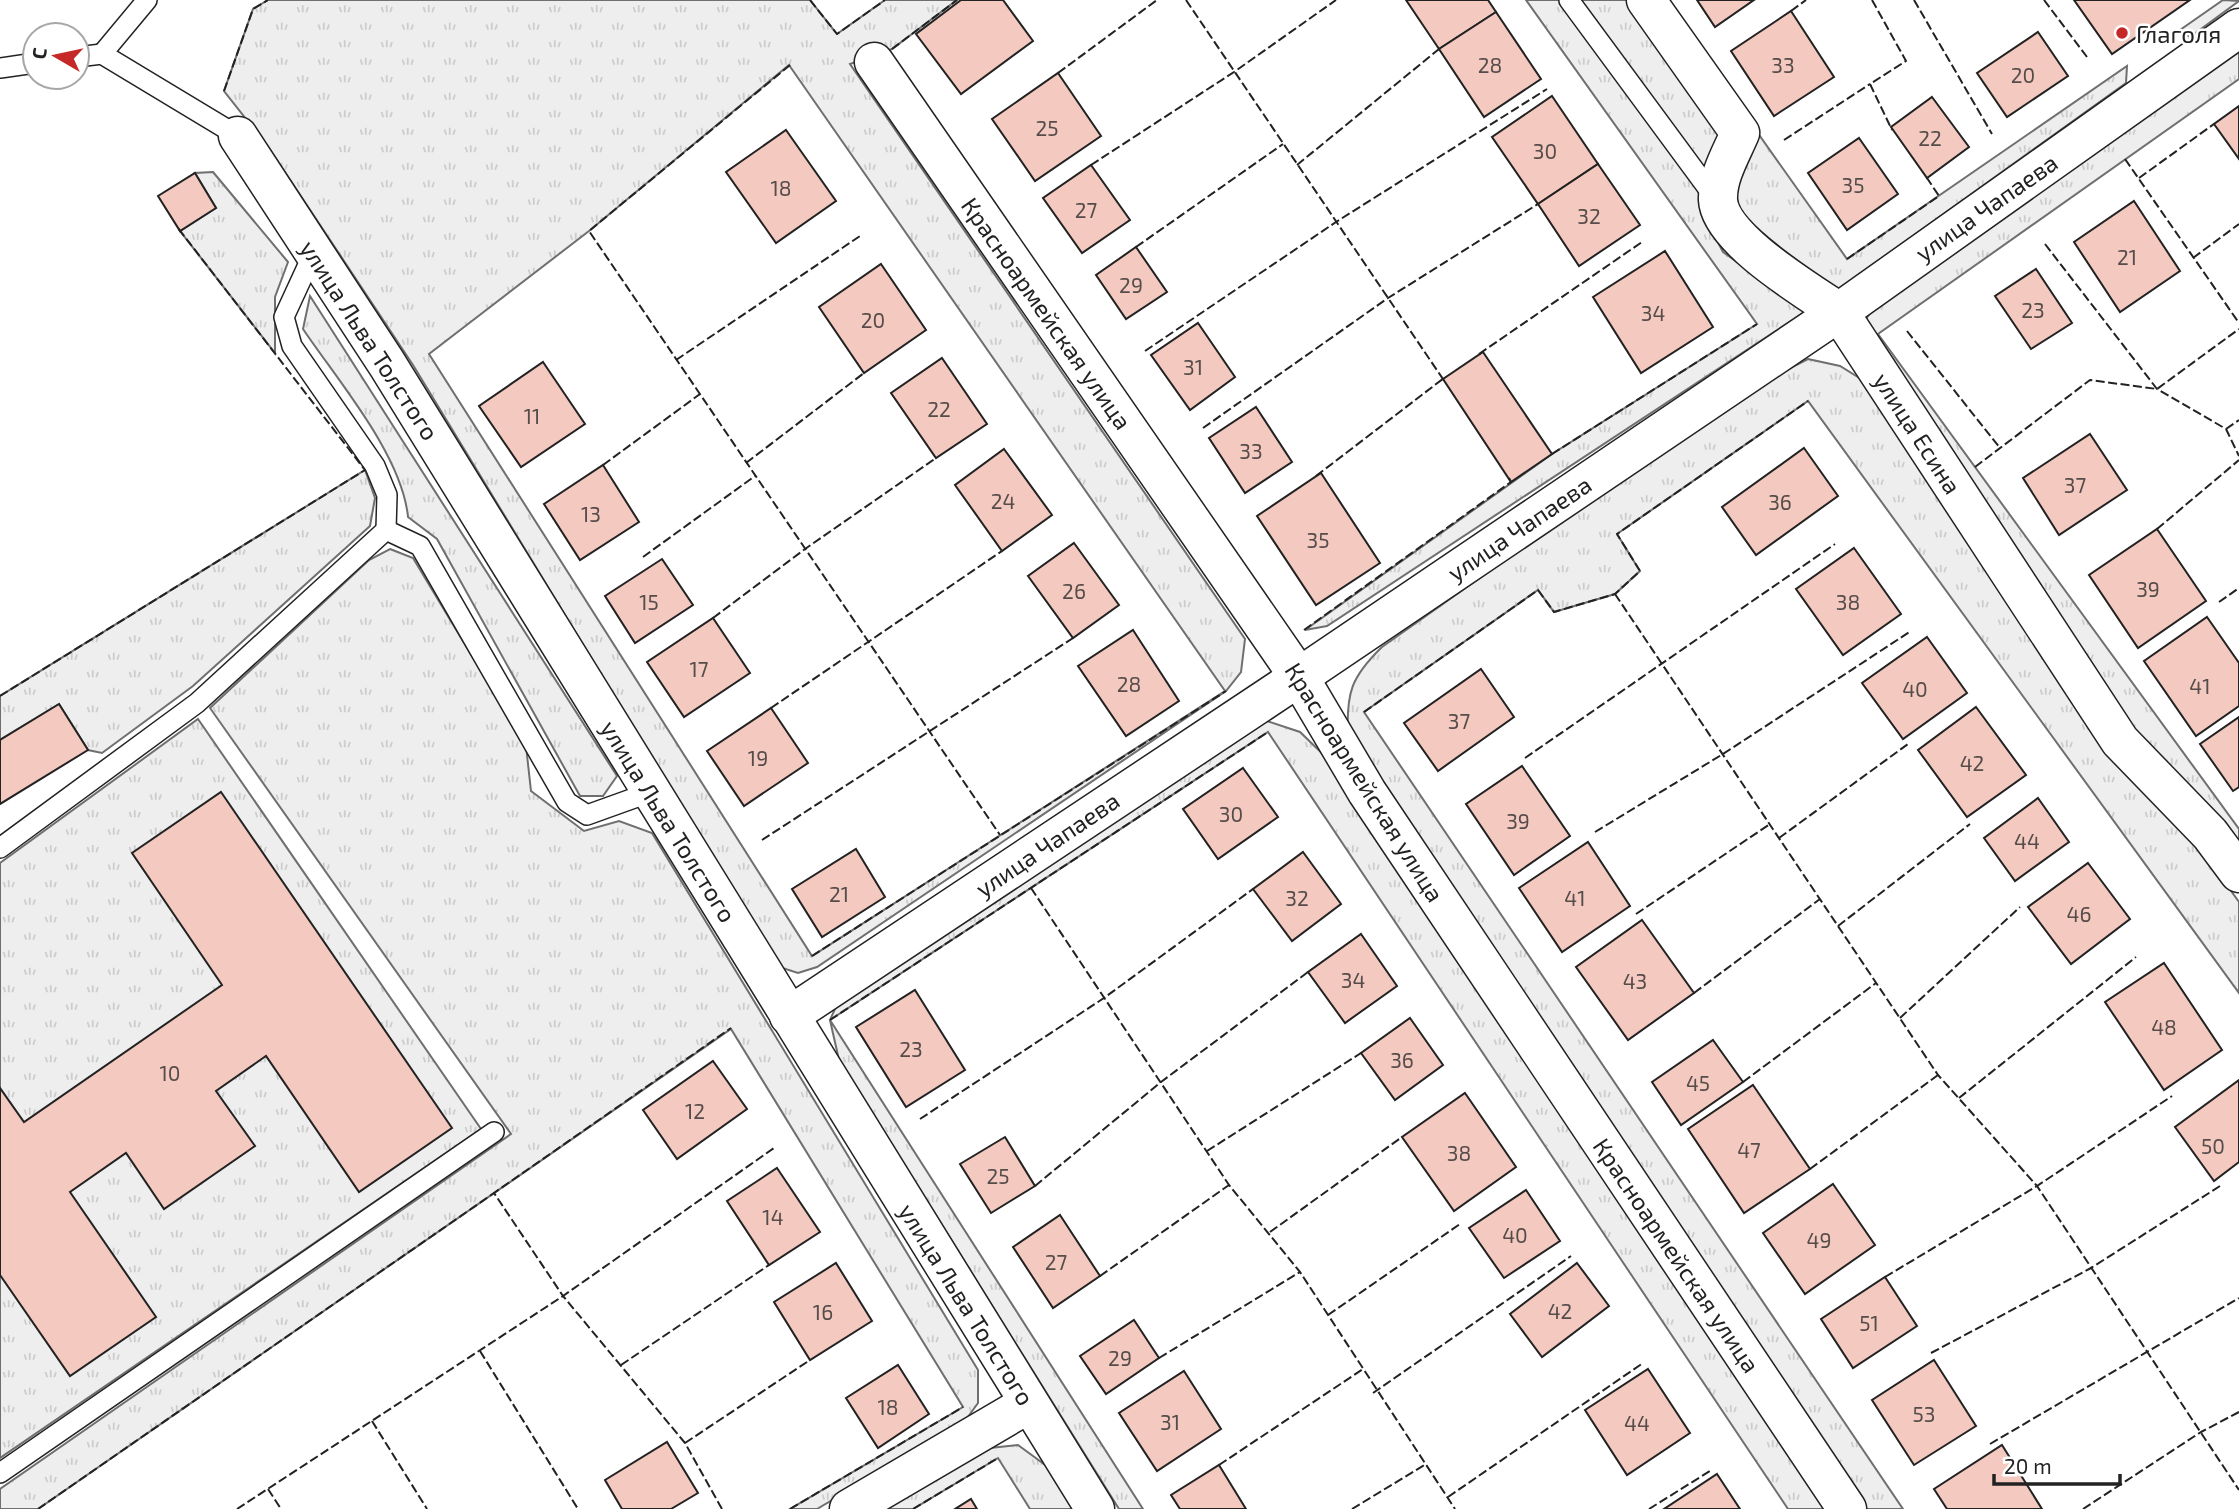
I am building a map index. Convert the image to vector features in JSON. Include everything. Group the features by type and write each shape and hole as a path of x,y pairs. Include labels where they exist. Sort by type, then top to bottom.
{"street":[{"path":"1646,0 1740,133 1722,174 1718,202"},
{"name":"улица Чапаева","path":"789,1016 1299,677 1839,312 2239,28"},
{"name":"Красноармейская улица","path":"874,62 1299,677 1367,792 1847,1509"},
{"name":"улица Льва Толстого","path":"238,136 314,252 1028,1404 1096,1509"},
{"name":"улица Есина","path":"1718,202 1731,229 1769,265 1839,312 2120,741 2210,834 2239,873"},
{"path":"849,1509 1028,1404"}],"lane":[{"path":"102,54 147,0"},
{"path":"1569,0 1718,202"},
{"path":"91,55 102,54 238,136"},
{"path":"0,68 21,65"},
{"path":"0,848 197,703 386,530 387,495 375,466 292,346 284,317 314,252"},
{"path":"386,530 419,546 567,802 587,815 651,792"},
{"path":"0,1473 495,1132"}],"green space":[{"path":"268,0 810,0 837,34 885,0 957,0 892,49 850,64 1245,639 1241,672 1226,691 817,967 798,973 779,967 413,365 269,148 224,91 253,9","holes":["789,65 1225,691 812,956 429,354 589,231"]},
{"path":"1526,0 1628,0 1722,136 1700,207 1723,252 1806,311 1327,626 1305,630 1552,454 1757,324"},
{"path":"2223,0 2239,1 2190,37 2180,30"},
{"path":"2239,49 2239,79 1878,334 2239,829 2239,848 2133,732 1862,325 1870,313"},
{"path":"2127,66 2126,83 1839,289 1784,258 1745,226 1734,198 1757,132 1847,259"},
{"path":"213,172 288,262 275,297 275,353 180,231 216,208 195,173"},
{"path":"310,296 617,776 603,796 580,796 437,539 408,517 403,493 381,444 303,329"},
{"path":"1808,359 1840,366 1861,379 2239,902 2239,993 1808,401 1617,534 1640,571 1615,594 1554,612 1538,590 1364,712 1903,1509 1863,1509 1348,736 1348,708 1353,687 1363,668 1382,647 1593,498 1777,375"},
{"path":"365,470 375,498 370,526 193,686 102,753 88,750 59,704 0,740 0,696"},
{"path":"390,549 413,558 526,746 531,791 584,831 619,821 652,833 978,1370 978,1403 965,1421 817,1509 790,1509 963,1407 731,1029 38,1509 0,1509 0,1489 511,1134 210,708 369,560"},
{"path":"198,719 481,1129 0,1458 0,863"},
{"path":"1267,721 1300,732 1331,762 1830,1509 1788,1509 1268,732 830,1020 839,1000"},
{"path":"830,1020 1143,1509 1119,1509 839,1060"},
{"path":"1018,1445 1052,1470 1076,1509 1030,1509 998,1458 913,1509 885,1509 990,1448"}],"building":[{"path":"961,0 1003,0 1033,41 961,94 916,34"},
{"path":"1406,0 1488,0 1496,12 1439,49"},
{"path":"1697,0 1754,0 1715,27"},
{"path":"2074,0 2190,0 2112,54"},
{"path":"1791,11 1834,77 1774,116 1731,51"},
{"path":"1496,12 1541,79 1484,117 1439,49"},
{"path":"2038,32 2068,76 2007,117 1977,73"},
{"path":"1058,73 1101,136 1035,181 992,119"},
{"path":"1552,96 1598,164 1538,204 1492,137"},
{"path":"1932,97 1969,147 1927,178 1891,127"},
{"path":"2239,106 2239,159 2214,124"},
{"path":"786,130 836,201 776,243 726,172"},
{"path":"1859,138 1898,194 1847,230 1808,173"},
{"path":"1598,164 1640,225 1579,266 1538,204"},
{"path":"1091,165 1130,220 1082,253 1043,198"},
{"path":"195,173 216,208 180,231 158,196"},
{"path":"2134,201 2180,271 2120,312 2074,242"},
{"path":"1136,247 1167,292 1126,319 1096,275"},
{"path":"1665,251 1713,327 1641,373 1593,297"},
{"path":"881,264 926,330 864,373 819,307"},
{"path":"2036,269 2072,323 2031,349 1995,296"},
{"path":"1198,323 1235,377 1190,410 1151,355"},
{"path":"1483,352 1552,454 1511,482 1443,379"},
{"path":"942,358 987,424 936,458 891,393"},
{"path":"543,362 585,424 521,467 479,406"},
{"path":"1256,407 1292,462 1245,493 1209,438"},
{"path":"2090,434 2127,490 2059,535 2023,478"},
{"path":"1804,448 1838,496 1756,555 1722,507"},
{"path":"1004,449 1052,515 1002,551 955,485"},
{"path":"603,465 639,522 580,560 544,504"},
{"path":"1321,473 1380,563 1316,605 1257,516"},
{"path":"2157,529 2206,601 2138,648 2089,575"},
{"path":"1074,543 1119,605 1073,638 1028,576"},
{"path":"1854,548 1901,614 1843,655 1796,589"},
{"path":"662,559 693,605 635,643 605,596"},
{"path":"2207,617 2239,663 2239,706 2196,736 2144,661"},
{"path":"713,618 750,673 684,717 647,662"},
{"path":"1133,630 1179,701 1126,736 1078,666"},
{"path":"1927,637 1967,693 1903,739 1862,683"},
{"path":"1481,669 1514,717 1438,771 1404,723"},
{"path":"59,704 88,750 0,804 0,740"},
{"path":"1976,707 2026,775 1967,817 1918,750"},
{"path":"771,708 808,763 744,806 707,751"},
{"path":"2239,717 2239,787 2233,791 2200,744"},
{"path":"1522,766 1570,836 1514,875 1466,804"},
{"path":"1243,768 1278,817 1218,859 1183,809"},
{"path":"221,792 452,1128 359,1192 266,1056 216,1091 255,1146 164,1209 126,1153 70,1192 156,1317 70,1376 0,1275 0,1088 24,1122 222,985 132,853"},
{"path":"2038,798 2069,842 2015,881 1984,838"},
{"path":"1588,842 1630,906 1562,952 1519,888"},
{"path":"856,849 885,897 822,937 792,889"},
{"path":"1303,852 1341,904 1292,941 1253,889"},
{"path":"2088,863 2130,919 2071,964 2028,907"},
{"path":"1642,920 1694,993 1628,1040 1576,967"},
{"path":"1361,934 1397,986 1345,1023 1308,972"},
{"path":"2164,963 2222,1050 2164,1090 2105,1002"},
{"path":"915,990 965,1070 906,1107 856,1027"},
{"path":"1410,1018 1443,1065 1395,1100 1361,1053"},
{"path":"1713,1040 1743,1082 1681,1125 1652,1082"},
{"path":"713,1061 747,1109 677,1159 643,1110"},
{"path":"2239,1080 2239,1162 2214,1181 2175,1127"},
{"path":"1753,1085 1810,1169 1744,1213 1688,1129"},
{"path":"1465,1093 1516,1167 1454,1211 1402,1137"},
{"path":"1005,1137 1035,1186 991,1213 960,1164"},
{"path":"777,1168 820,1232 769,1265 727,1201"},
{"path":"1833,1184 1875,1245 1805,1294 1763,1233"},
{"path":"1526,1190 1560,1241 1504,1278 1469,1228"},
{"path":"1060,1215 1100,1276 1053,1308 1013,1247"},
{"path":"836,1263 872,1321 810,1360 774,1302"},
{"path":"1577,1263 1609,1306 1542,1357 1510,1314"},
{"path":"1885,1277 1917,1326 1853,1368 1821,1319"},
{"path":"1134,1320 1159,1358 1106,1394 1080,1356"},
{"path":"1934,1360 1976,1426 1914,1465 1872,1400"},
{"path":"898,1365 929,1414 878,1448 846,1398"},
{"path":"1648,1369 1690,1433 1627,1475 1585,1410"},
{"path":"1184,1371 1221,1429 1157,1471 1119,1413"},
{"path":"667,1442 698,1493 671,1509 622,1509 605,1480"},
{"path":"2002,1445 2042,1509 1947,1509 1934,1489"},
{"path":"1219,1465 1246,1509 1180,1509 1171,1495"},
{"path":"1717,1474 1740,1509 1664,1509"},
{"path":"971,1499 977,1509 955,1509"}],"fence":[{"path":"224,91 253,9 268,0"},
{"path":"810,0 837,34 885,0"},
{"path":"892,49 957,0"},
{"path":"1058,73 1157,0"},
{"path":"1186,0 1445,382"},
{"path":"1091,165 1234,72 1336,0"},
{"path":"1791,11 1806,0"},
{"path":"1872,0 1906,61 1870,84 1892,130"},
{"path":"1914,0 1992,134"},
{"path":"2044,0 2087,57"},
{"path":"1297,165 1439,49"},
{"path":"790,65 589,231 1000,835"},
{"path":"1784,140 1870,84"},
{"path":"1145,351 1336,222 1547,89"},
{"path":"2139,178 2214,124"},
{"path":"1136,247 1283,144"},
{"path":"2125,159 2239,323"},
{"path":"1847,259 1939,196 1925,175"},
{"path":"1203,428 1388,298 1538,204"},
{"path":"2193,258 2239,224"},
{"path":"0,696 365,470 178,228"},
{"path":"676,360 860,236"},
{"path":"1479,354 1642,242"},
{"path":"2045,244 2157,389 2226,429 2239,456"},
{"path":"1552,454 1757,324"},
{"path":"1975,467 2090,380 2157,389 2239,329"},
{"path":"1907,331 2000,448"},
{"path":"746,463 864,373"},
{"path":"1316,476 1444,378"},
{"path":"603,465 700,394"},
{"path":"1364,712 1538,590 1554,612 1615,594 1640,571 1617,534 1808,401"},
{"path":"2226,429 2239,420"},
{"path":"713,618 805,549 936,458"},
{"path":"2157,529 2239,460"},
{"path":"643,557 755,476"},
{"path":"1304,630 1511,482 1509,478"},
{"path":"1525,758 1835,544"},
{"path":"771,708 1002,551"},
{"path":"2219,602 2239,588"},
{"path":"1615,594 1938,1075 2037,1186 2239,1490"},
{"path":"1595,832 1723,754 1911,631"},
{"path":"762,840 1073,638"},
{"path":"812,956 1226,691"},
{"path":"830,1020 1268,732"},
{"path":"1779,838 1908,744"},
{"path":"1636,914 1770,824"},
{"path":"1838,926 1970,824"},
{"path":"1031,888 1229,1185 1300,1272 1455,1509"},
{"path":"920,1119 1104,998 1253,889"},
{"path":"1694,993 1820,899"},
{"path":"1900,1018 2020,907"},
{"path":"1959,1098 2136,957"},
{"path":"1035,1186 1161,1082 1308,972"},
{"path":"1743,1082 1876,983"},
{"path":"722,1509 685,1443 563,1296 494,1193 731,1028"},
{"path":"1207,1151 1361,1053"},
{"path":"1810,1169 1938,1075"},
{"path":"1885,1277 2037,1186 2172,1096"},
{"path":"1270,1232 1402,1137"},
{"path":"237,1509 563,1296 774,1148"},
{"path":"1100,1276 1229,1185"},
{"path":"1931,1353 2091,1268 2220,1186"},
{"path":"38,1509 494,1193"},
{"path":"1328,1315 1460,1224"},
{"path":"1373,1393 1571,1256"},
{"path":"621,1365 769,1265"},
{"path":"1159,1358 1300,1272"},
{"path":"1990,1444 2239,1298"},
{"path":"480,1351 578,1509"},
{"path":"685,1443 810,1360"},
{"path":"1448,1497 1643,1363"},
{"path":"1219,1465 1363,1369"},
{"path":"790,1509 963,1407"},
{"path":"2083,1509 2201,1432 2239,1412"},
{"path":"372,1421 427,1509"},
{"path":"913,1509 998,1458"},
{"path":"1352,1509 1426,1464"},
{"path":"1649,1509 1710,1471"},
{"path":"268,1489 281,1509"}],"place":[{"name":"Глаголя","path":"2122,33"}]}
